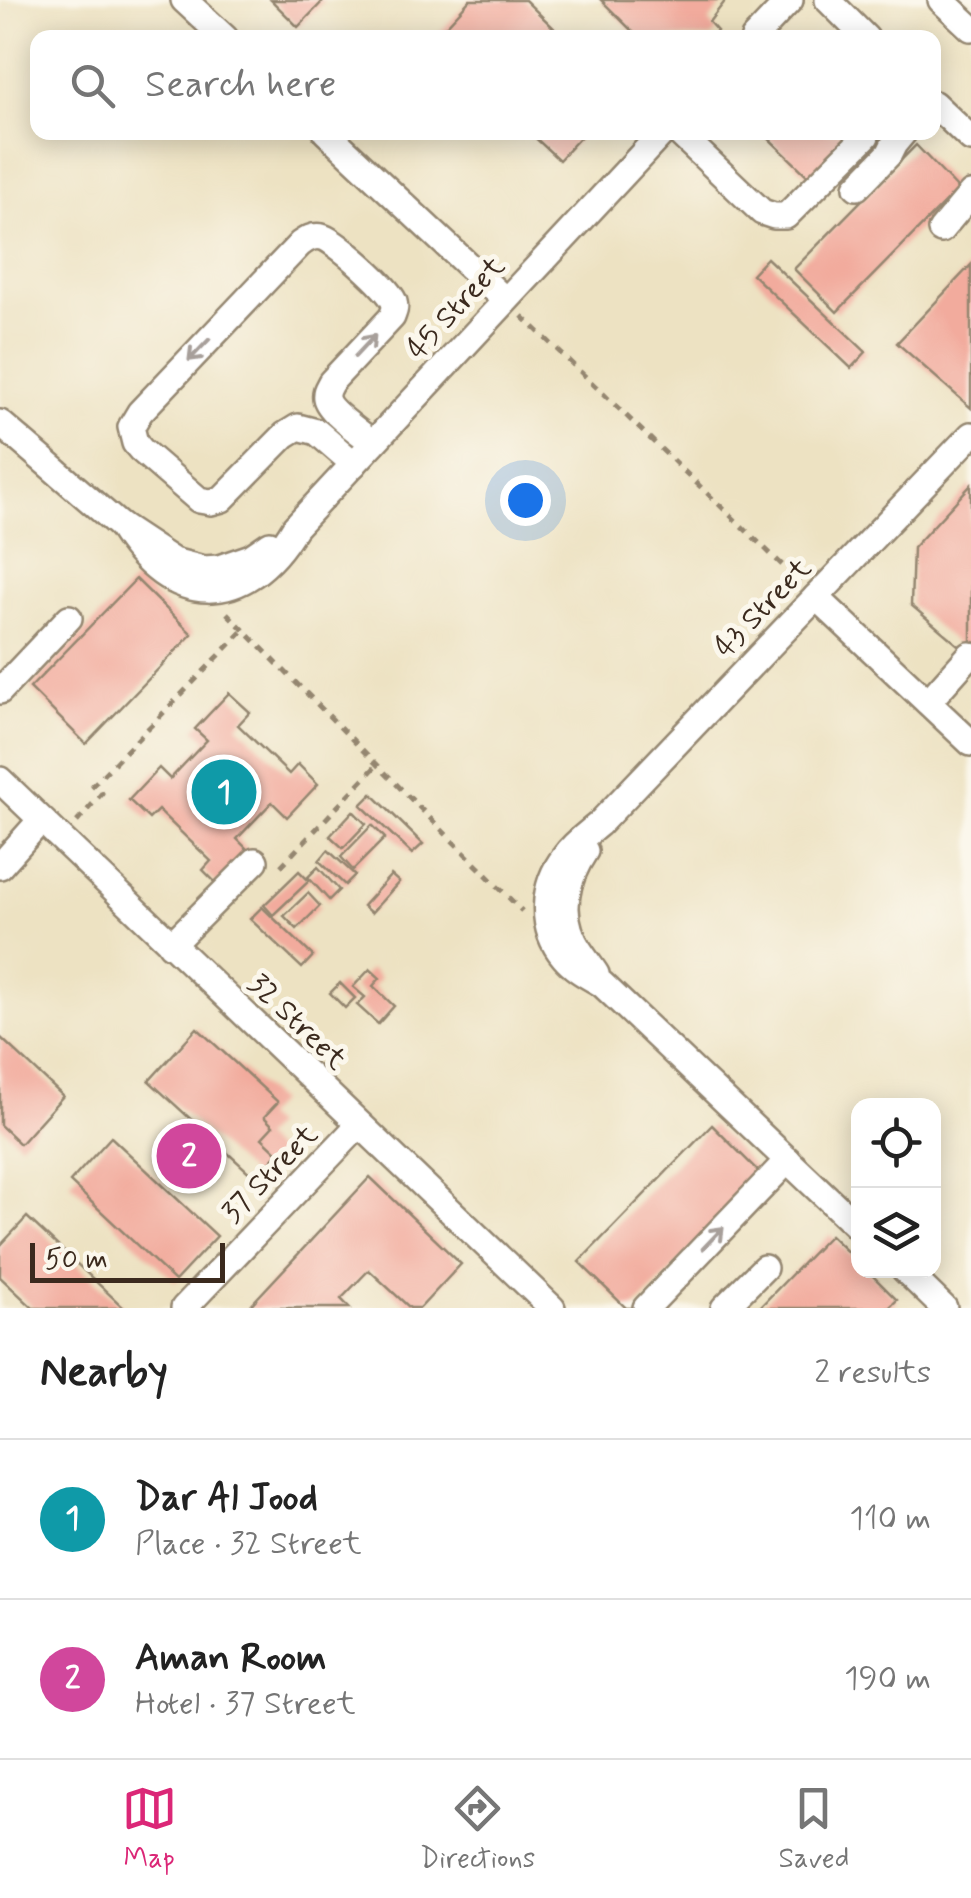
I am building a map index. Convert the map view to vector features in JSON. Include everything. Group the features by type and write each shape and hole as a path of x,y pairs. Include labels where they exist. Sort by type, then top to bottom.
{"street":[{"path":"184,0 216,30"},
{"path":"762,30 790,0"},
{"path":"828,0 858,30"},
{"path":"941,0 971,28"},
{"path":"941,114 971,140"},
{"path":"335,140 506,300"},
{"name":"45 Street","path":"120,526 135,548 165,576 193,588 228,587 260,571 280,551 295,527 656,140"},
{"path":"686,140 762,212 780,217 786,216 862,140"},
{"path":"856,187 897,140"},
{"path":"889,154 900,151 910,140"},
{"path":"971,194 945,234 971,211"},
{"path":"354,464 317,432 298,426 284,435 222,499 199,500 135,444 132,427 140,412 300,244 321,236 335,243 389,292 395,304 392,318 326,392 334,410 373,443"},
{"path":"303,427 328,402"},
{"name":"45 Street","path":"0,423 120,526 173,561 220,568 251,557 295,527"},
{"name":"43 Street","path":"851,1220 602,984 574,967 550,932 546,904 552,877 566,854 971,435"},
{"path":"816,597 971,743"},
{"path":"0,691 69,618"},
{"path":"928,702 970,655"},
{"name":"32 Street","path":"0,780 552,1308"},
{"path":"0,866 41,820"},
{"name":"43 Street","path":"599,824 573,873 566,901 574,940 602,984"},
{"path":"171,945 262,869"},
{"name":"37 Street","path":"184,1308 359,1125"},
{"path":"646,1308 788,1160"},
{"path":"724,1308 764,1268"},
{"path":"912,1278 944,1308"}],"path":[{"path":"506,300 816,597"},
{"path":"204,589 556,945"},
{"path":"62,839 102,793 93,784 244,630"},
{"path":"262,869 377,765"}],"building":[{"path":"271,0 324,0 298,27"},
{"path":"470,0 525,0 556,30 442,30"},
{"path":"601,0 726,0 709,22 716,30 631,30"},
{"path":"538,140 578,140 559,160"},
{"path":"770,140 853,140 814,182"},
{"path":"916,145 958,189 837,312 794,269"},
{"path":"767,258 866,352 851,368 752,274"},
{"path":"971,265 971,408 897,343"},
{"path":"971,485 971,656 911,605 913,548"},
{"path":"136,579 192,634 86,744 30,688"},
{"path":"229,693 250,712 238,725 289,774 298,764 318,784 287,817 272,802 237,839 251,853 219,886 203,870 211,861 158,810 149,819 129,800 159,768 170,779 207,740 195,729"},
{"path":"372,794 423,844 412,854 361,805"},
{"path":"353,811 366,824 343,848 330,836"},
{"path":"372,825 385,838 353,870 341,857"},
{"path":"328,850 355,875 345,885 319,861"},
{"path":"318,867 339,890 329,900 308,877"},
{"path":"299,871 309,881 273,915 264,905"},
{"path":"391,875 399,882 371,913 363,906"},
{"path":"308,893 320,906 297,929 284,916"},
{"path":"262,907 313,956 302,968 250,919"},
{"path":"370,969 380,978 373,986 394,1006 378,1024 357,1005 365,997 353,987"},
{"path":"340,983 355,998 345,1008 330,993"},
{"path":"197,1028 278,1102 264,1117 273,1126 262,1138 278,1153 255,1178 149,1081"},
{"path":"0,1037 63,1096 20,1144 0,1125"},
{"path":"712,1125 763,1176 635,1308 626,1308 579,1262"},
{"path":"111,1137 217,1236 175,1281 70,1182"},
{"path":"370,1177 461,1264 420,1308 410,1308 369,1270 341,1299 350,1308 248,1308"},
{"path":"27,1217 124,1308 33,1308 0,1277 0,1246"},
{"path":"830,1235 851,1255 851,1278 875,1278 897,1300 889,1308 759,1308"}],"place":[{"name":"Dar Al Jood","path":"224,792"},
{"name":"Aman Room","path":"189,1156"}]}
